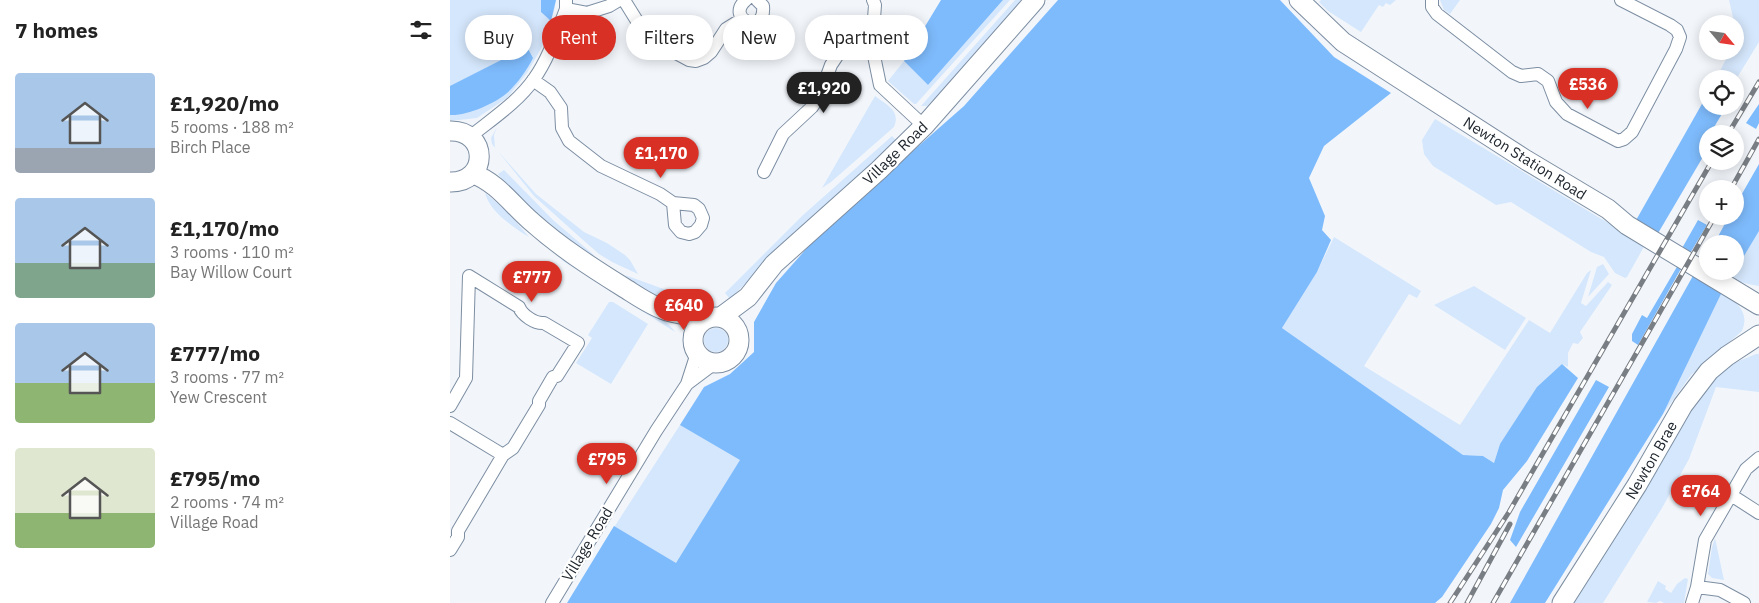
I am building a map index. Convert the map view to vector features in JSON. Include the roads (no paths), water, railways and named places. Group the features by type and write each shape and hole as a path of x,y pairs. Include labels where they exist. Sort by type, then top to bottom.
{"street":[{"path":"470,136 510,104 533,80 546,58 566,4 587,14 619,0"},
{"path":"624,0 637,21 661,39 674,52 689,60 696,61 704,58 711,52 723,33"},
{"path":"741,15 741,5 746,0"},
{"path":"757,0 763,6 763,15"},
{"path":"873,0 875,5 874,15"},
{"name":"Village Road","path":"736,329 748,297 774,264 879,170 924,126 1035,0"},
{"name":"Newton Station Road","path":"1299,0 1342,42 1526,160 1608,210 1627,225 1759,305"},
{"path":"1432,0 1432,7 1437,14 1512,72 1521,76 1538,74 1548,81 1556,102 1567,114 1618,141 1624,140 1632,132 1676,49 1680,37 1677,30 1670,25 1621,0"},
{"path":"764,172 783,134 812,107 820,95 834,60"},
{"path":"875,60 880,85 924,126"},
{"path":"533,80 550,92 561,108 562,128 569,141 601,166 660,194 673,203"},
{"path":"450,130 470,136 480,152 477,168 473,174 466,180 450,182"},
{"path":"473,174 484,178 497,188 526,218 576,258 639,297 666,311 730,321 736,329 739,342 734,355 728,360 715,363 705,360 666,311"},
{"path":"450,406 466,378 469,276 518,307 521,312 538,324 544,323 578,343 557,376 552,377 539,400 539,405 512,448 503,455 458,531 458,537 450,550"},
{"name":"Village Road","path":"715,318 748,297"},
{"path":"1759,313 1759,324"},
{"path":"695,346 695,330 700,323 715,318"},
{"name":"Newton Brae","path":"1562,603 1637,485 1683,405 1708,372 1727,356 1759,336"},
{"name":"Village Road","path":"552,603 687,384 695,346"},
{"name":"Village Road","path":"687,384 715,363"},
{"path":"450,423 503,455"},
{"path":"1692,603 1697,587 1704,540 1746,469 1759,458"},
{"path":"1731,495 1759,513"},
{"path":"1697,587 1720,590 1744,603"}],"railway":[{"path":"1733,125 1759,82"},
{"path":"1736,180 1759,139"},
{"path":"1450,603 1509,512 1707,170"},
{"path":"1493,603 1710,225"},
{"path":"1467,603 1510,524"}]}
